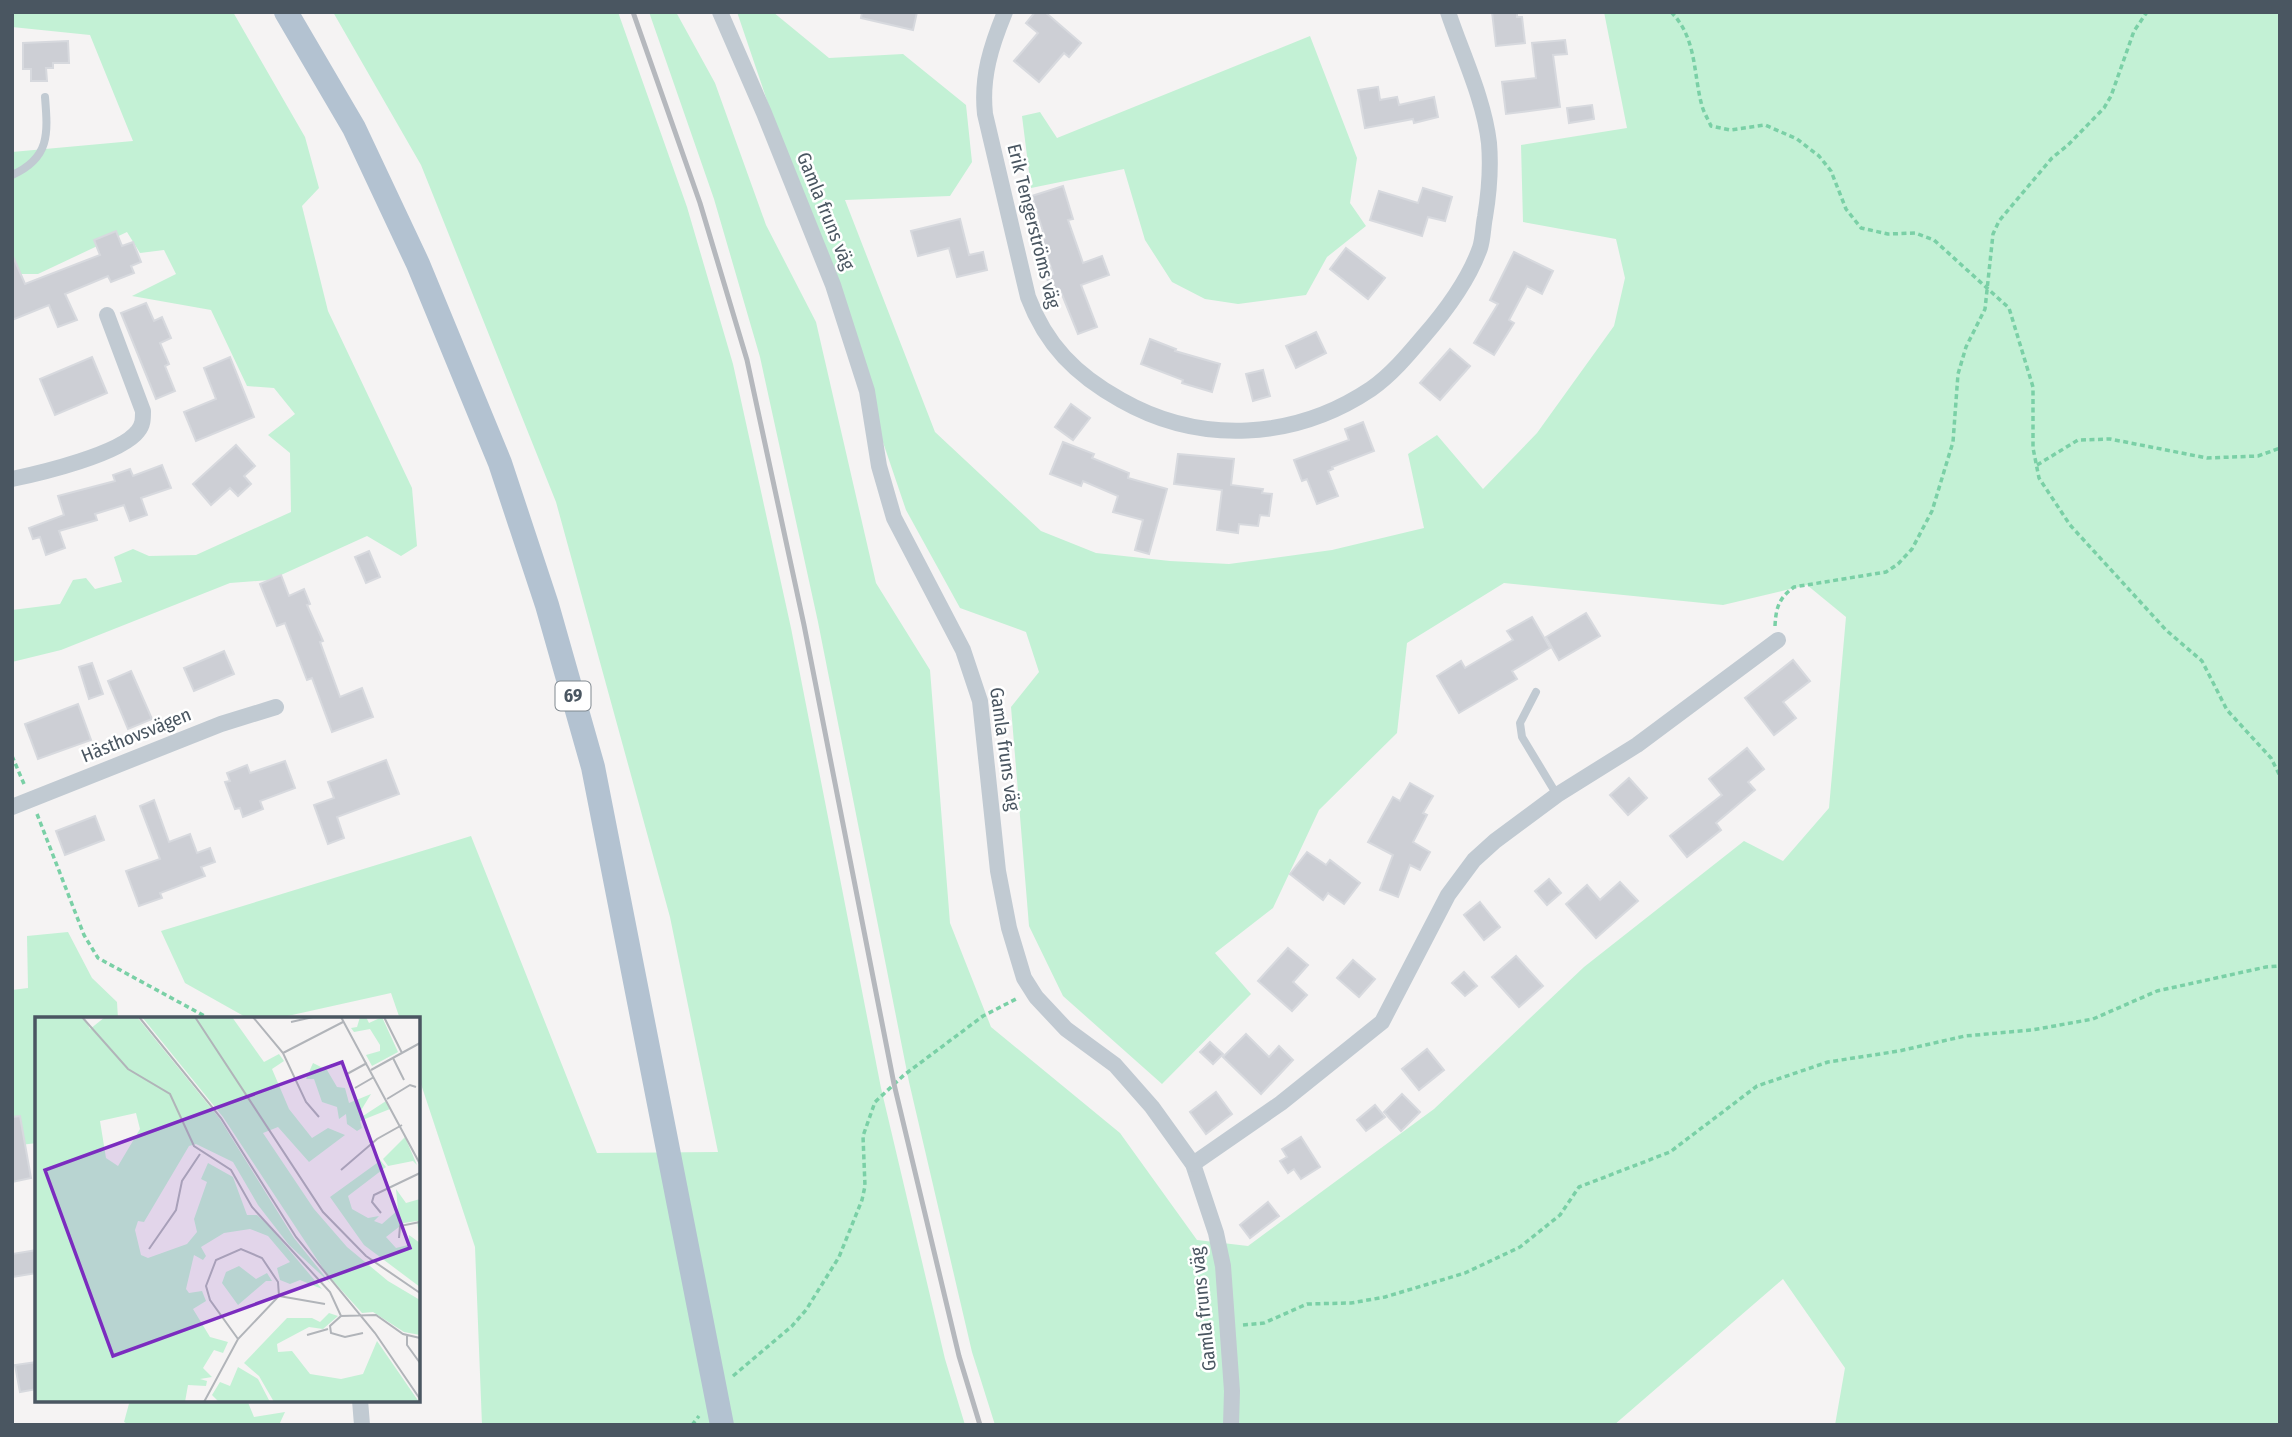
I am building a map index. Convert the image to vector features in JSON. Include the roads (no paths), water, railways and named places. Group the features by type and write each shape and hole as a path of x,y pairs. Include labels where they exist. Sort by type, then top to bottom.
{"main road":[{"name":"69","path":"286,12 354,128 418,264 500,463 547,605 593,767 722,1425"}],"street":[{"name":"Gamla fruns väg","path":"720,12 833,285 867,391 879,466 894,518 972,671 980,701 998,871 1004,905 1024,978 1066,1029 1115,1065 1152,1107 1193,1164 1216,1233 1223,1266 1231,1425"},
{"name":"Erik Tengerströms väg","path":"1005,12 985,70 983,96 1028,297 1038,324 1053,346 1081,374 1133,407 1190,428 1246,431 1316,418 1372,388 1397,367 1440,318 1480,248 1489,176 1489,142 1480,106 1448,12"},
{"path":"12,479 64,466 108,450 137,433 143,423 143,411 107,315"},
{"path":"1193,1164 1281,1103 1382,1022 1448,895 1474,860 1495,841 1557,795 1637,745 1778,640"},
{"name":"Hästhovsvägen","path":"12,807 221,724 276,706"},
{"path":"360,1402 362,1425"}],"lane":[{"path":"12,175 38,159 47,122 45,97"},
{"path":"1536,692 1520,723 1522,737 1557,795"}],"railway":[{"path":"633,12 700,203 747,360 804,625 894,1084 959,1356 980,1425"}]}
